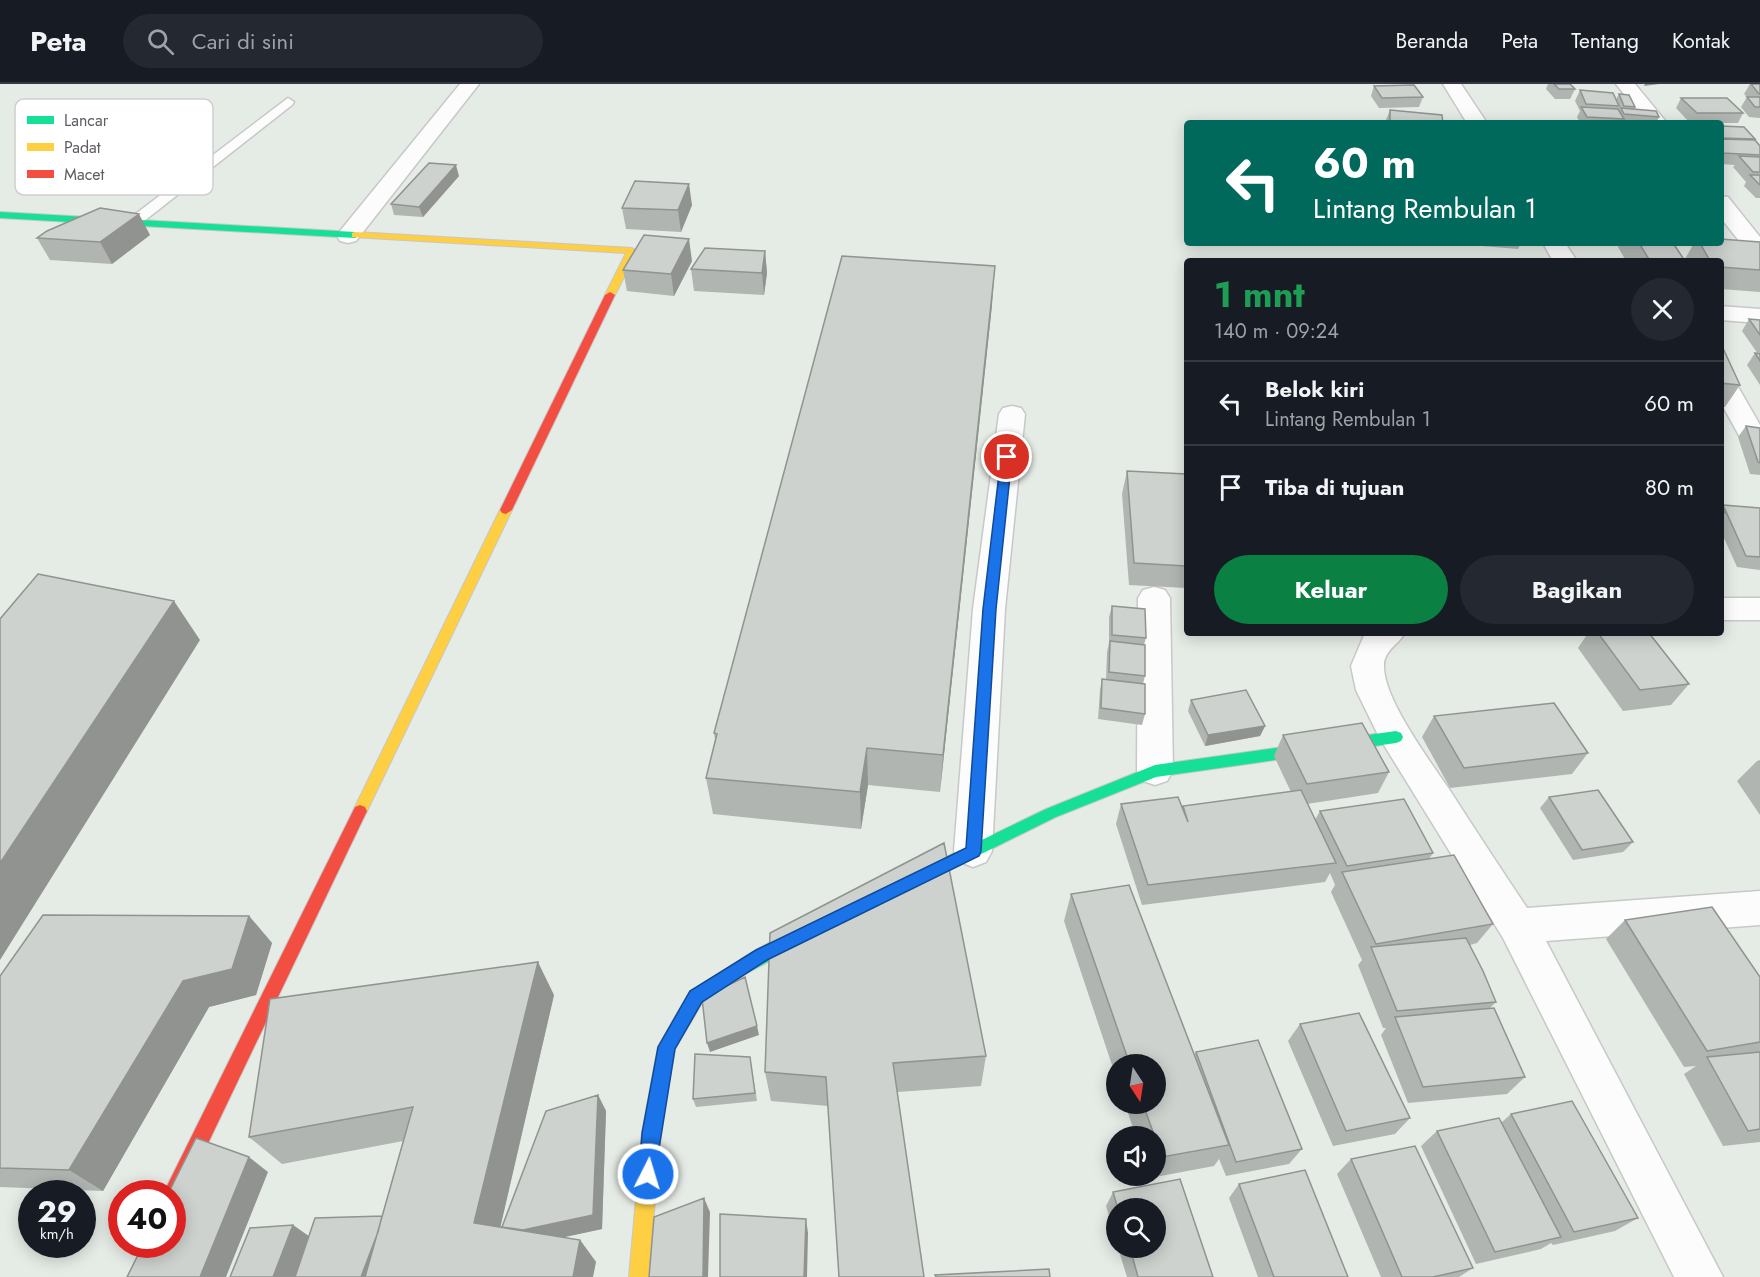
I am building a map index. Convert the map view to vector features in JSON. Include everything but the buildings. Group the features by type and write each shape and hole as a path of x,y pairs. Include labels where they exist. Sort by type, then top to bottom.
{"street":[{"path":"348,236 470,84"},
{"path":"1452,84 1475,120"},
{"path":"1625,84 1655,120"},
{"path":"1724,207 1760,252"},
{"path":"0,215 633,251 180,1180"},
{"path":"1724,313 1760,316"},
{"path":"1724,383 1756,435"},
{"path":"973,851 989,609 1012,414"},
{"path":"1724,435 1756,435"},
{"path":"1154,598 1155,771"},
{"path":"1724,609 1760,609"},
{"path":"1385,636 1376,642 1367,666 1373,690 1396,736 1517,926 1698,1277"},
{"path":"899,888 1051,813 1155,771 1396,736"},
{"path":"1517,926 1760,908"},
{"path":"639,1277 651,1133 667,1047 696,997 762,955 825,924"}],"lane":[{"path":"213,160 288,102"},
{"path":"134,222 169,195"}],"traffic: fast":[{"path":"0,215 355,235"},
{"path":"908,883 1051,813 1155,771 1396,737"},
{"path":"738,970 808,932"}],"traffic: slow":[{"path":"355,235 632,251 610,295"},
{"path":"360,811 506,510"},
{"path":"639,1277 651,1133 667,1047 696,997 738,970"}],"traffic: jam":[{"path":"506,510 610,295"},
{"path":"180,1180 360,811"}],"route":[{"path":"648,1174 651,1133 667,1047 696,997 762,955 973,851 989,609 1007,457"}]}
